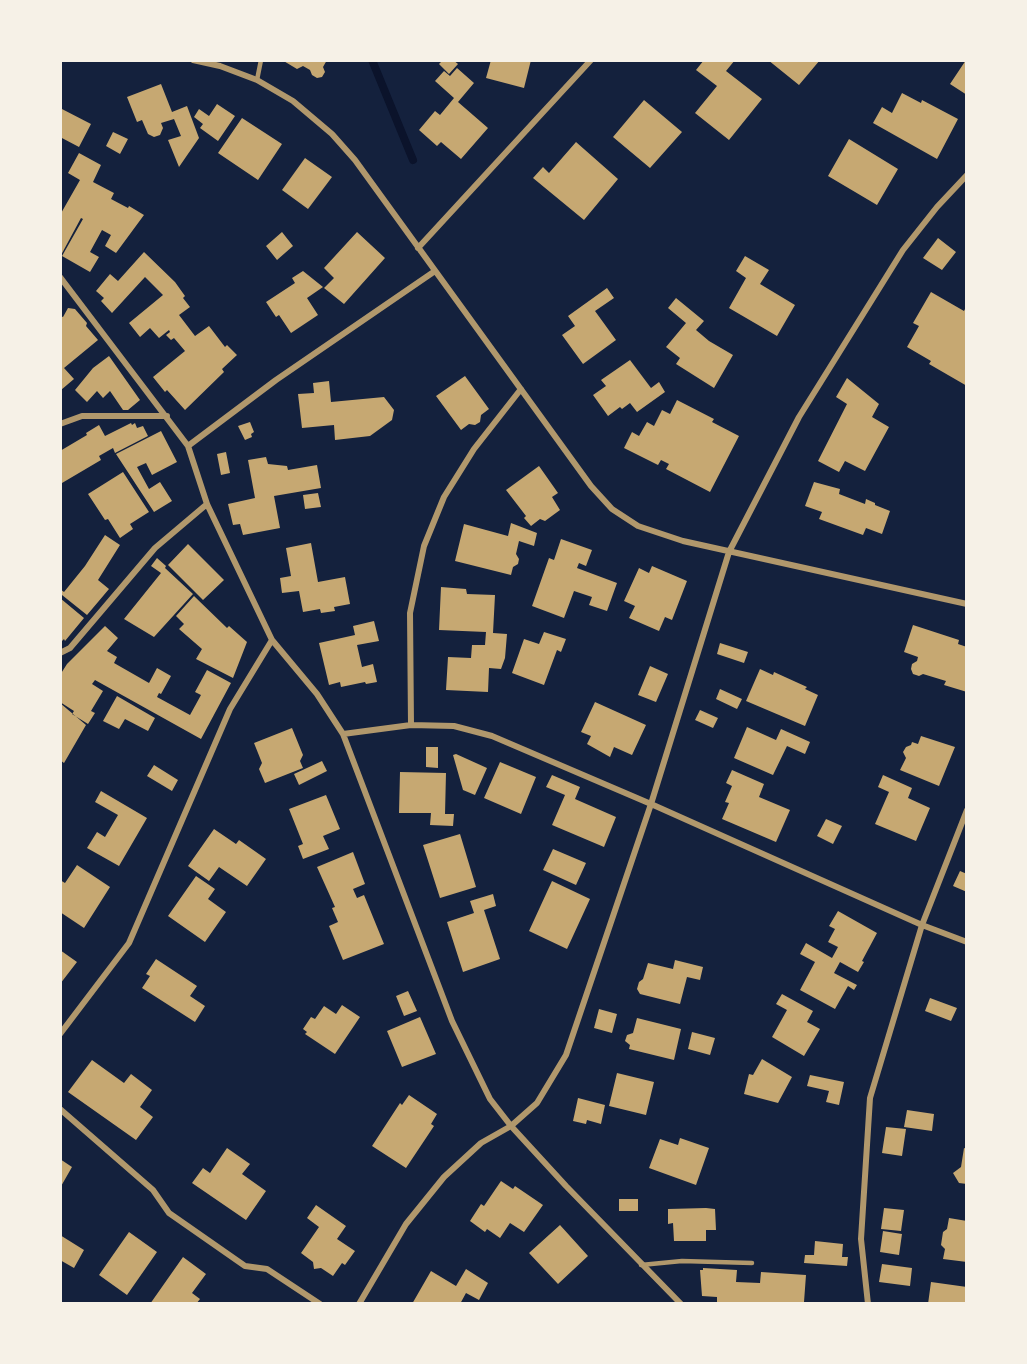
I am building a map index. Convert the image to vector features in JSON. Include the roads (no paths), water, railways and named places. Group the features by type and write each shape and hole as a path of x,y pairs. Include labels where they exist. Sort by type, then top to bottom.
{"street":[{"path":"193,60 220,66 256,80 292,101 332,134 356,160 591,486 612,509 638,526 682,541 967,604"},
{"path":"418,248 591,60"},
{"path":"359,1304 406,1224 444,1177 481,1143 511,1126 537,1103 566,1055 651,804 729,552 799,417 890,270 937,207 967,175"},
{"path":"188,446 276,380 435,271"},
{"path":"60,277 188,446 207,504 272,640 317,693 343,734 452,1021 490,1099 511,1126 681,1304"},
{"path":"411,725 410,613 424,546 444,497 474,449 521,389"},
{"path":"60,424 82,416 167,416"},
{"path":"60,653 70,648 155,548 207,504"},
{"path":"60,1034 129,943 230,709 272,640"},
{"path":"343,734 411,725 454,726 492,736 922,925 967,942"},
{"path":"868,1304 861,1239 870,1098 922,925 967,810"},
{"path":"60,1109 153,1190 169,1213 245,1266 267,1269 320,1304"}],"lane":[{"path":"256,80 261,60"},
{"path":"641,1264 682,1261 752,1263"}],"waterway":[{"path":"372,60 413,160"}]}
